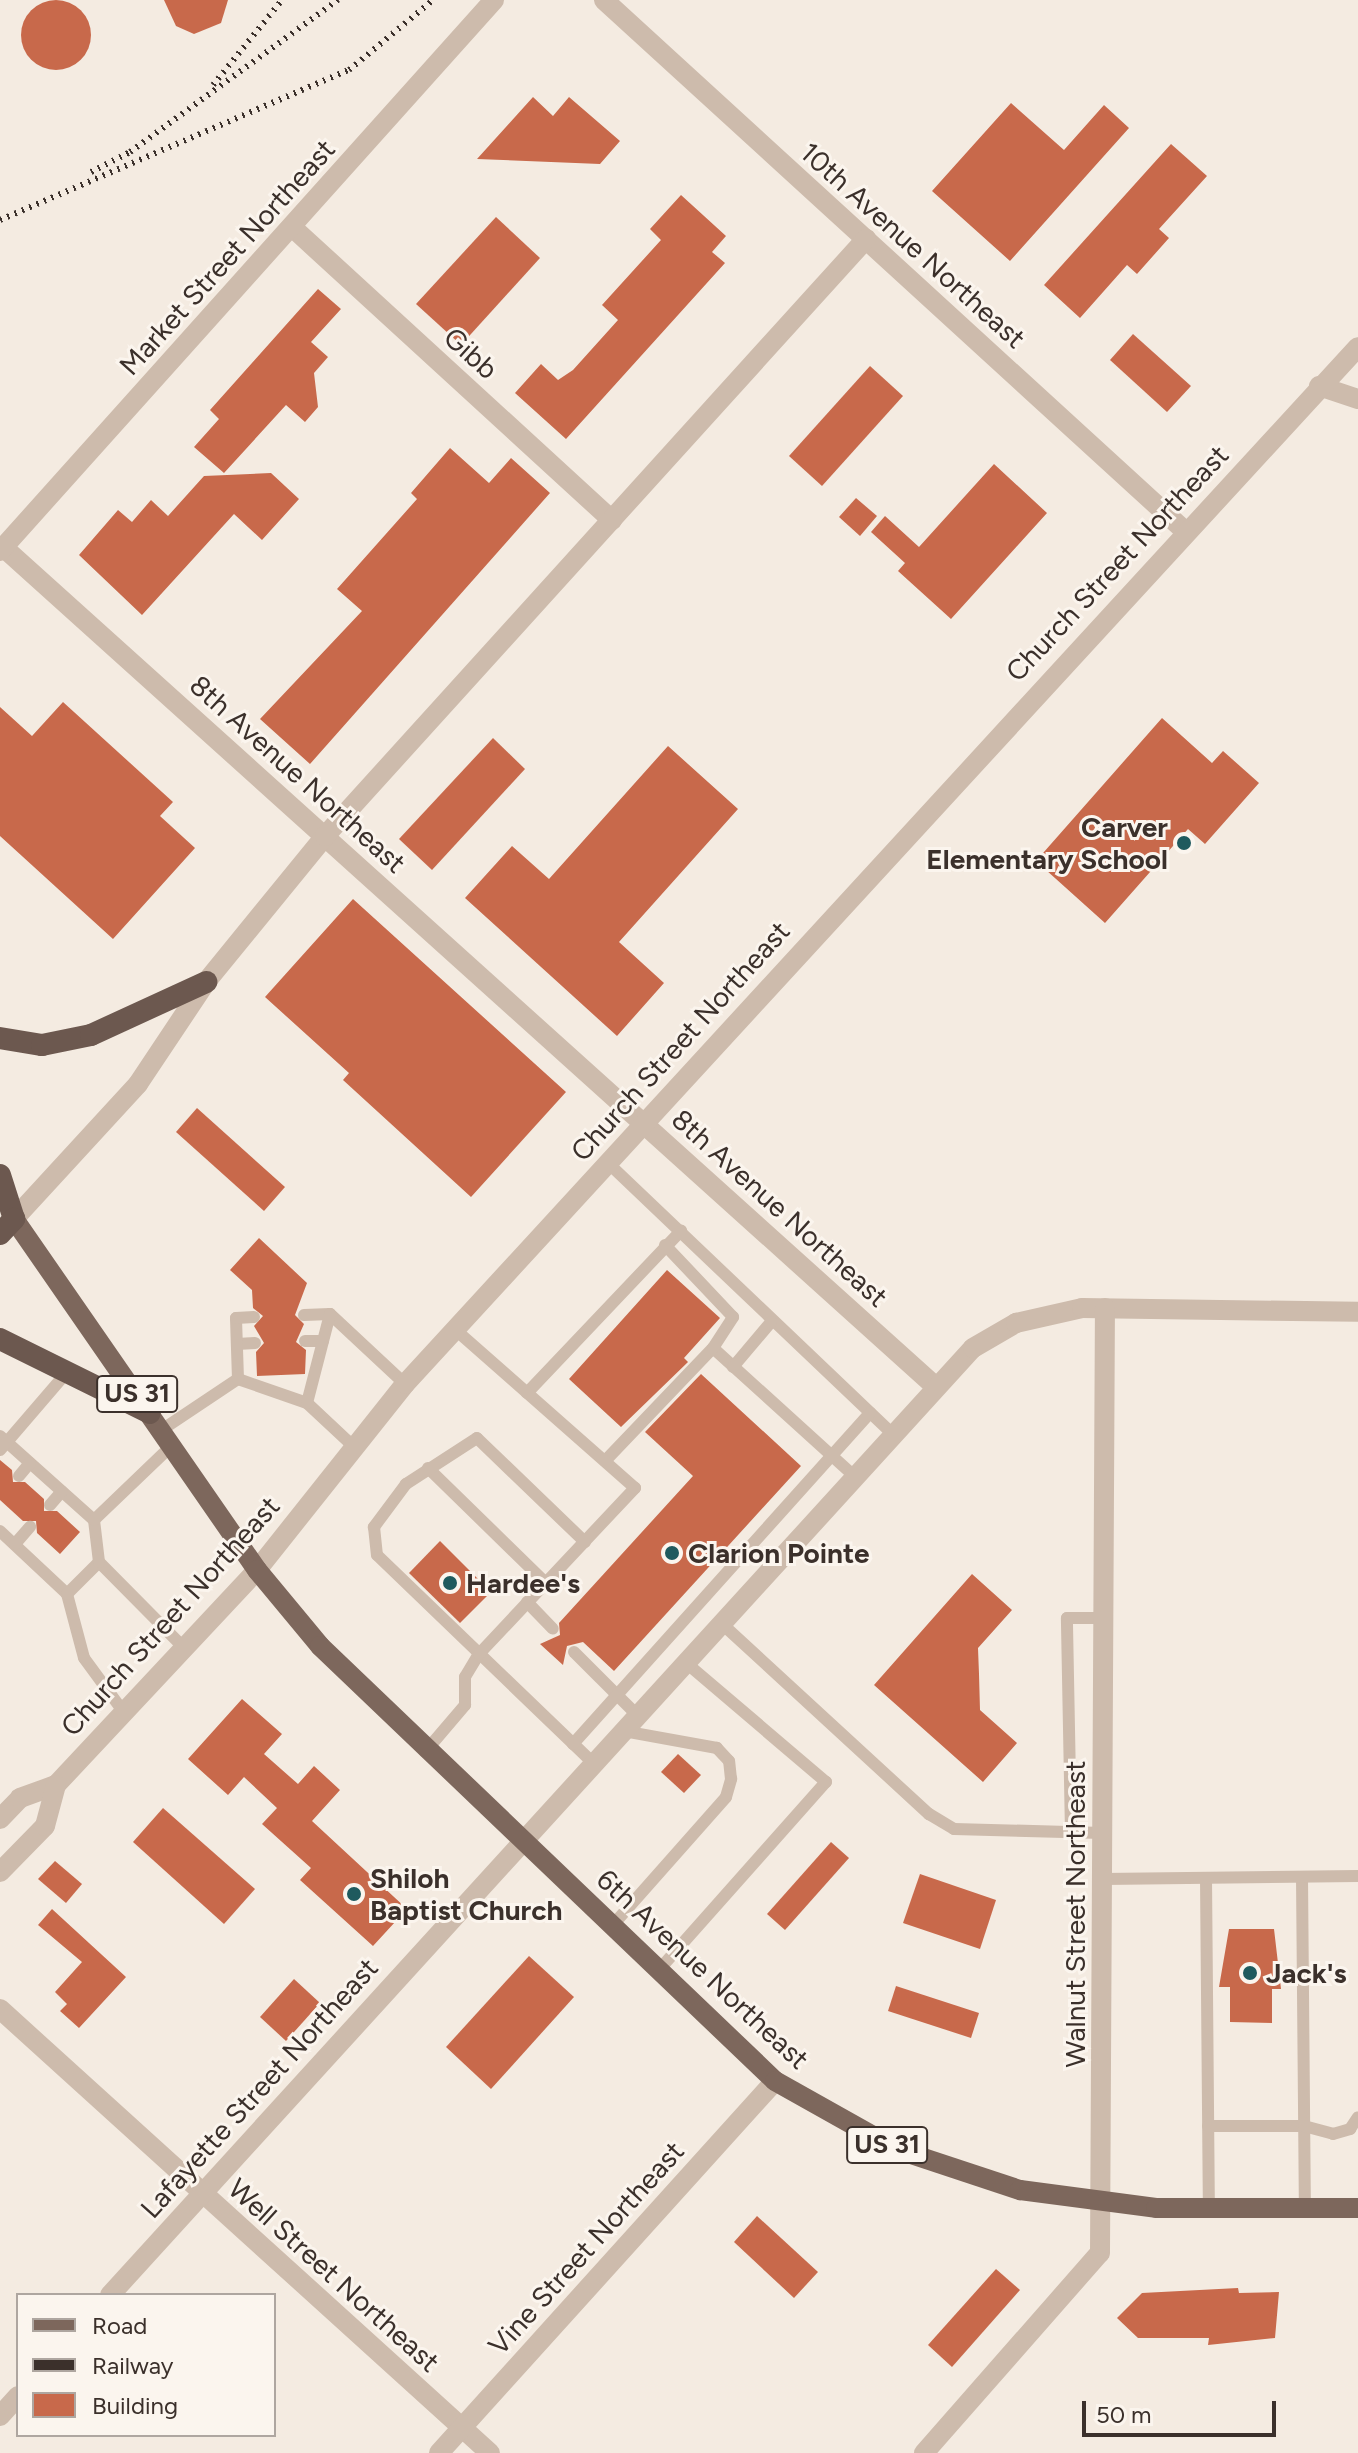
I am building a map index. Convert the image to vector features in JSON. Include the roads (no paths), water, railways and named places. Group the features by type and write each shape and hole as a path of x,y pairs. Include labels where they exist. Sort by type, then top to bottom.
{"highway":[{"path":"0,1038 42,1045 91,1035 206,982"},
{"name":"6th Avenue Northeast","path":"0,1175 5,1223"},
{"path":"0,1339 68,1371 160,1430"}],"main road":[{"name":"6th Avenue Northeast","path":"5,1223 160,1430 257,1570 320,1646 425,1752 775,2081 854,2129 939,2166 1020,2190 1103,2205 1358,2208"}],"street":[{"name":"Market Street Northeast","path":"1,548 494,0"},
{"name":"10th Avenue Northeast","path":"604,0 1185,531"},
{"name":"Gibb","path":"292,227 612,520"},
{"path":"5,1223 138,1084 206,982 325,836 866,239"},
{"name":"Church Street Northeast","path":"0,1872 45,1826 56,1785 257,1570 352,1445 405,1384 1185,531 1358,347"},
{"path":"1319,386 1358,399"},
{"name":"8th Avenue Northeast","path":"1,548 936,1387"},
{"name":"Walnut Street Northeast","path":"924,2453 1100,2253 1103,2205 1105,1308"},
{"path":"936,1387 973,1348 1016,1323 1059,1310 1358,1312"},
{"name":"Lafayette Street Northeast","path":"112,2293 520,1839 936,1387"},
{"name":"Church Street Northeast","path":"0,1819 20,1798 56,1785"},
{"name":"Well Street Northeast","path":"0,2009 490,2453"},
{"name":"Vine Street Northeast","path":"439,2453 775,2081"},
{"path":"0,2416 16,2398"}],"lane":[{"path":"607,1162 771,1322 893,1434"},
{"path":"527,1393 681,1231"},
{"path":"605,1461 713,1348 733,1317 665,1245"},
{"path":"304,1315 330,1314 405,1384"},
{"path":"307,1403 330,1314"},
{"path":"238,1379 236,1318 254,1317"},
{"path":"733,1367 771,1322"},
{"path":"425,1752 465,1705 465,1677 479,1654 635,1488 456,1330"},
{"path":"305,1341 323,1341"},
{"path":"237,1344 255,1343"},
{"path":"713,1348 854,1476"},
{"path":"68,1371 2,1443 30,1463 94,1520 99,1562 184,1648"},
{"path":"94,1520 160,1430 238,1379"},
{"path":"238,1379 307,1403 352,1445"},
{"path":"573,1744 870,1413"},
{"path":"585,1542 477,1438 428,1468 394,1497 374,1527 377,1555 591,1761"},
{"path":"19,1476 30,1463"},
{"path":"428,1468 546,1583"},
{"path":"50,1505 62,1491"},
{"path":"15,1544 30,1527"},
{"path":"0,1531 67,1594 84,1658 123,1711"},
{"path":"67,1594 99,1562"},
{"path":"527,1602 553,1629"},
{"path":"1071,1833 1067,1618 1104,1618"},
{"path":"720,1622 929,1814 954,1829 1103,1833"},
{"path":"574,1652 635,1713"},
{"path":"658,1971 826,1782 684,1661"},
{"path":"612,1926 726,1797 731,1779 729,1761 717,1748 619,1731"},
{"path":"1103,1879 1358,1876"},
{"path":"1302,1877 1305,2208"},
{"path":"1206,1878 1209,2208"},
{"path":"1208,2126 1304,2126 1333,2134 1350,2129 1358,2117"}],"railway":[{"path":"213,85 282,0"},
{"path":"91,172 130,152 338,0"},
{"path":"0,220 349,70 433,0"}],"place":[{"name":"Carver Elementary School","path":"1184,843"},
{"name":"Clarion Pointe","path":"672,1553"},
{"name":"Hardee's","path":"450,1583"},
{"name":"Shiloh Baptist Church","path":"354,1894"},
{"name":"Jack's","path":"1250,1973"}]}
